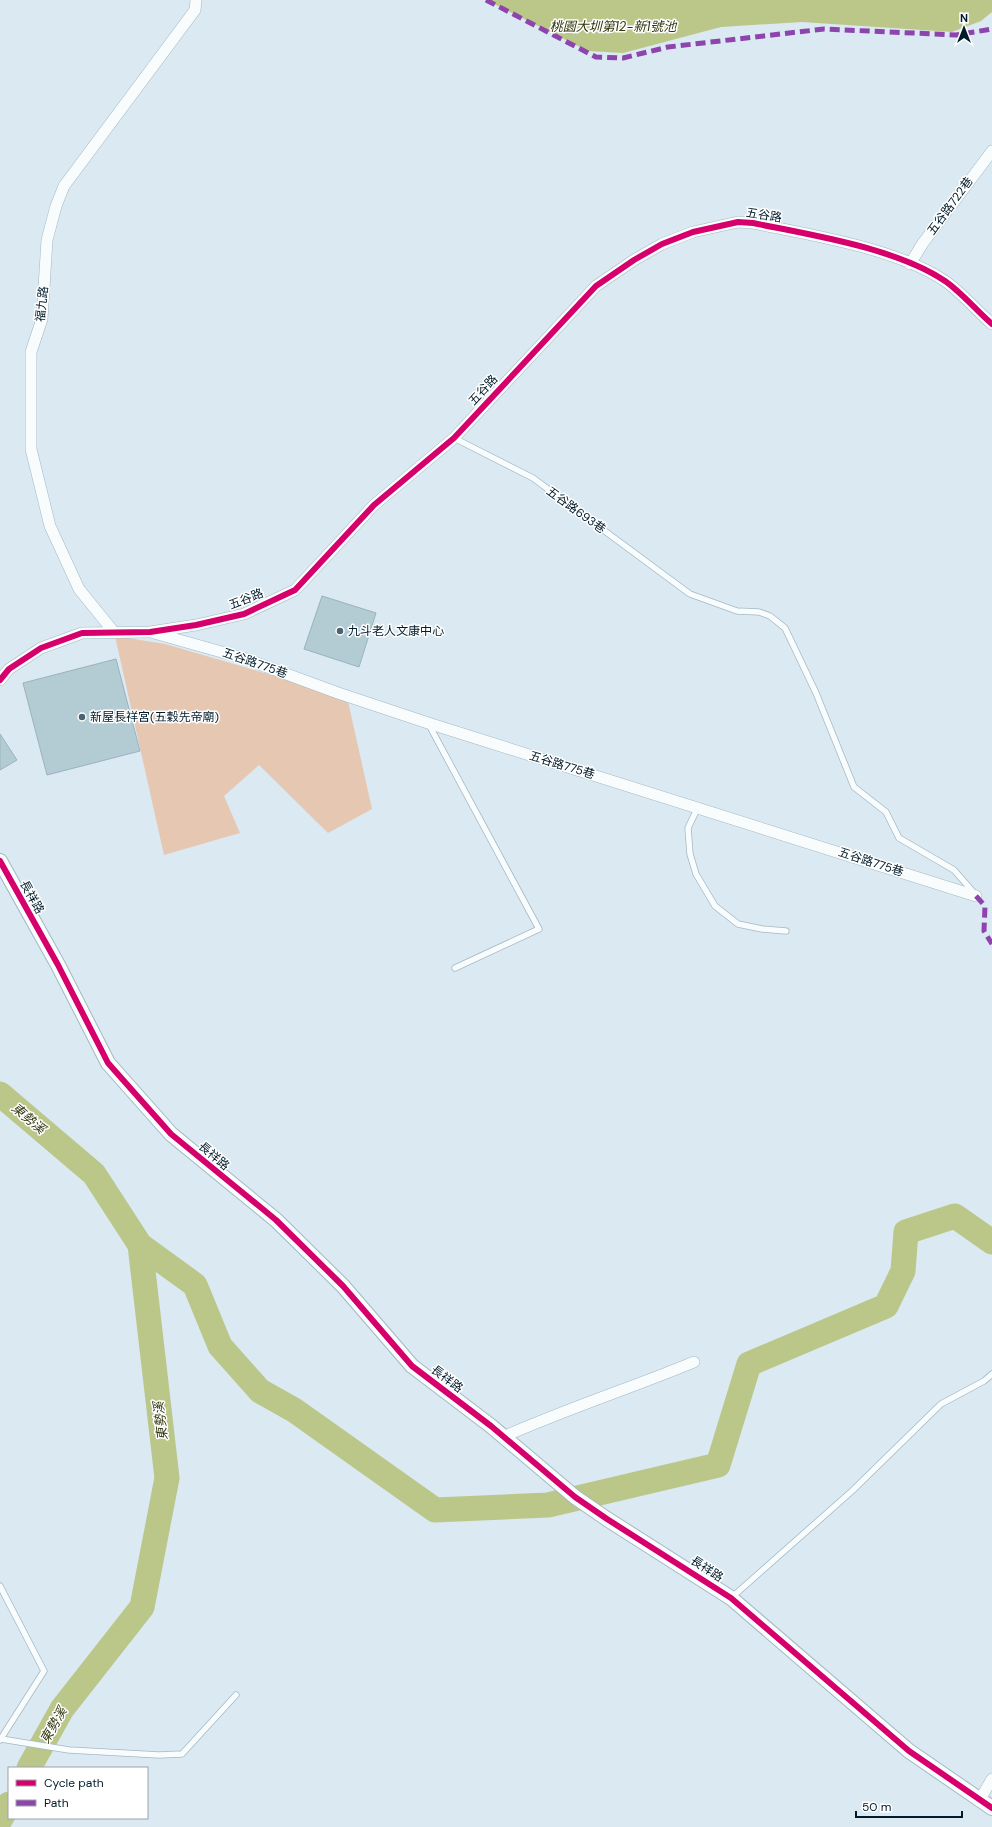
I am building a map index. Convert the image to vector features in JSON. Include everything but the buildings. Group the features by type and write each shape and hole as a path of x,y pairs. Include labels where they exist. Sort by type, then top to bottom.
{"street":[{"name":"福九路","path":"113,631 79,588 50,526 31,449 31,352 42,319 47,240 56,206 64,186 195,10 196,0"},
{"name":"五谷路722巷","path":"910,264 923,243 992,151"},
{"name":"五谷路","path":"0,680 9,669 41,648 82,633 113,631 150,632 196,625 244,614 295,590 374,505 454,438 596,286 634,260 662,244 694,232 738,222 753,223 862,248 910,264 945,281 992,324"},
{"name":"五谷路775巷","path":"150,632 243,658 338,693 428,723 976,896"},
{"name":"長祥路","path":"0,860 58,965 108,1063 171,1134 276,1220 343,1286 412,1366 504,1437 575,1496 607,1519 731,1598 909,1752 979,1801 992,1808"},
{"path":"504,1437 552,1416 653,1379 694,1362"},
{"path":"979,1801 992,1780"}],"lane":[{"name":"五谷路693巷","path":"454,438 533,478 690,594 736,611 760,612 770,616 785,628 816,693 854,787 886,812 899,838 954,870 976,896"},
{"path":"428,723 539,928 456,968"},
{"path":"698,807 688,828 690,854 696,874 715,906 738,924 762,929 786,931"},
{"path":"731,1598 852,1491 941,1404 984,1381 992,1374"},
{"path":"0,1586 44,1671 0,1739 69,1750 159,1755 182,1754 236,1695"}],"shaded area":[{"path":"115,636 165,644 347,697 372,809 328,833 259,765 224,796 240,833 164,855"}],"water":[{"name":"桃園大圳第12-新1號池","path":"486,0 992,0 992,12 981,21 952,32 802,22 721,27 623,53 588,51"}],"waterway":[{"name":"東勢溪","path":"0,1094 94,1174 140,1245 167,1478 142,1607 62,1709 30,1767"},
{"path":"140,1245 195,1285 220,1346 260,1391 294,1410 435,1510 548,1505 718,1465 749,1364 886,1306 903,1271 906,1232 955,1216 992,1242"},
{"name":"東勢溪","path":"0,1820 8,1806"}],"marked path":[{"path":"486,0 596,57 623,58 668,47 824,29 956,35 992,29"},
{"path":"976,896 985,906 984,931 992,944"}],"cycle path":[{"path":"0,680 9,669 41,648 82,633 150,632 196,625 244,614 295,590 374,505 454,438 596,286 634,260 662,244 693,232 738,222 753,223 826,238 878,251 925,270 945,281 992,324"},
{"path":"0,861 58,965 108,1063 171,1134 276,1220 343,1286 412,1366 491,1426 575,1497 731,1598 909,1751 992,1808"}],"place":[{"name":"九斗老人文康中心","path":"340,631"},
{"name":"新屋長祥宮(五穀先帝廟)","path":"82,717"}]}
